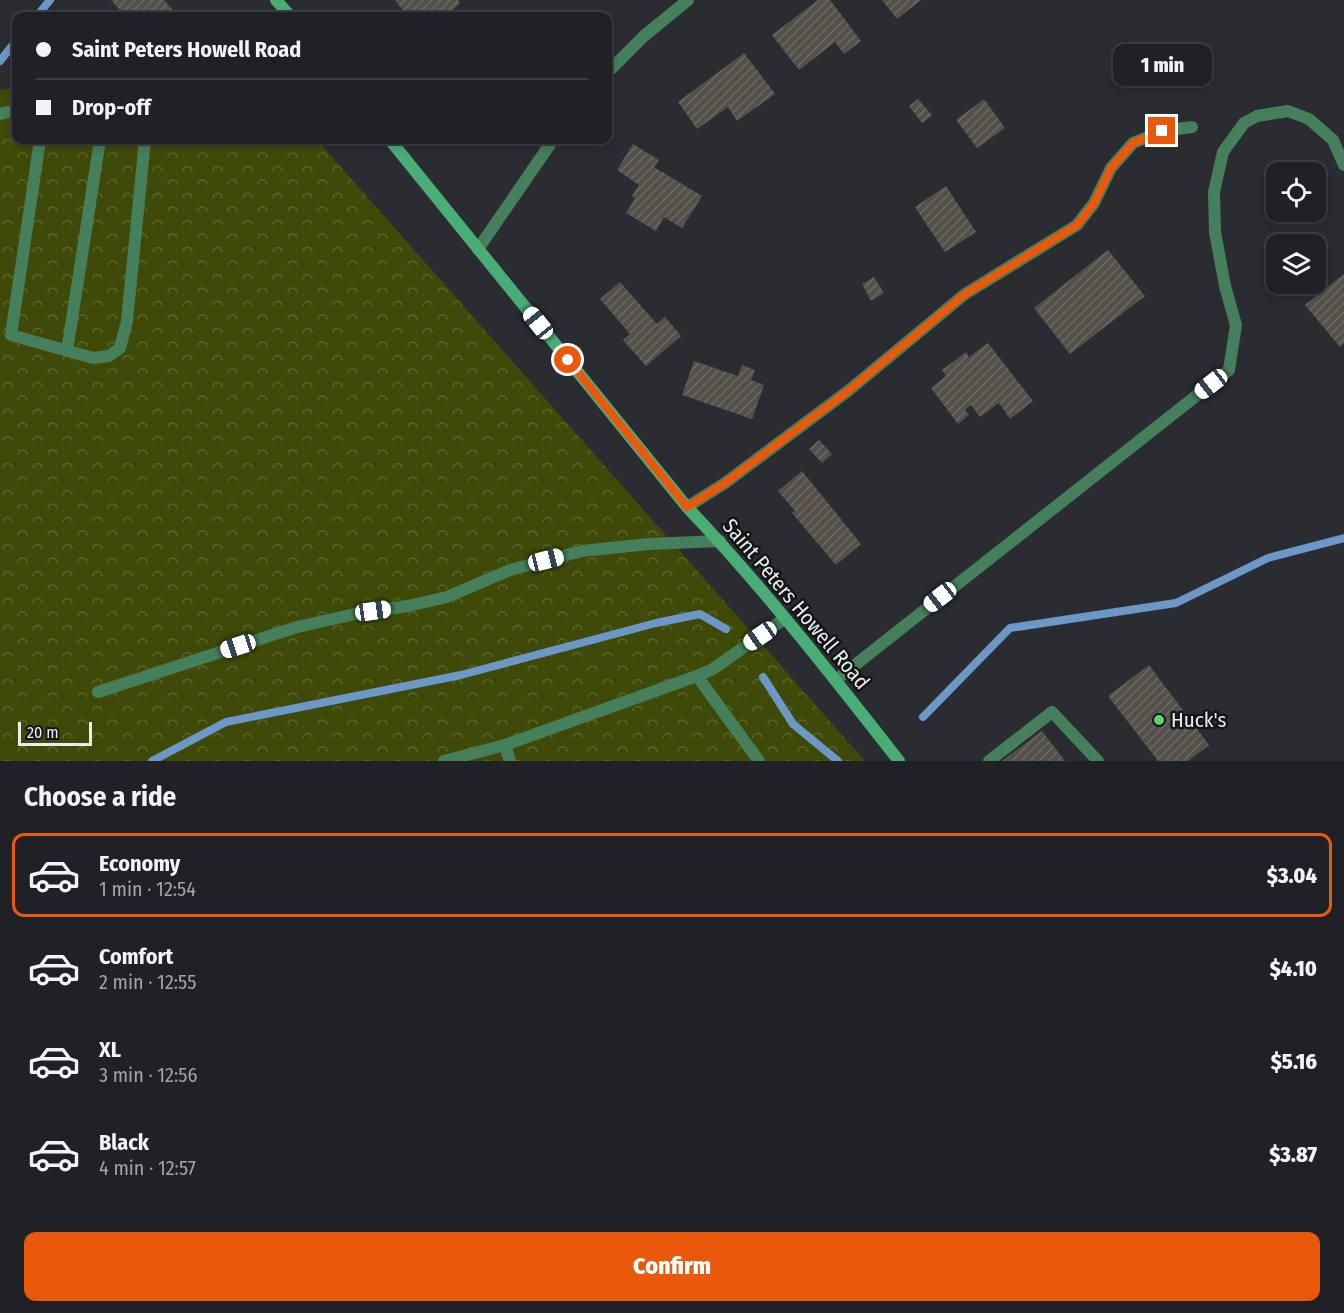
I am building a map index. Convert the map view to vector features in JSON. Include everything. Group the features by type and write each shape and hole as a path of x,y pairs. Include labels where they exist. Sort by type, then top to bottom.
{"main road":[{"path":"276,0 286,12"},
{"name":"Saint Peters Howell Road","path":"393,144 687,507 720,541 836,680 899,761"}],"street":[{"path":"612,68 644,36 688,0"},
{"path":"836,680 1229,370 1236,325 1225,286 1215,232 1214,192 1223,152 1244,123 1257,116 1288,111 1310,119 1334,140 1344,165"},
{"path":"687,507 725,483 848,391 965,294 1077,225 1094,203 1111,168 1133,143 1162,131 1192,127"},
{"path":"39,144 5,333 93,358 109,356 120,348 128,321 145,144"},
{"path":"67,351 99,144"},
{"path":"478,249 550,144"},
{"path":"98,692 297,627 447,597 510,570 582,551 649,544 720,541"},
{"path":"444,761 504,746 697,676 713,669 784,619"},
{"path":"697,676 759,761"},
{"path":"989,761 1052,712 1098,761"},
{"path":"504,746 510,761"}],"green space":[{"path":"12,88 12,144 321,144 865,761 0,761 0,90"}],"building":[{"path":"111,0 164,0 174,12 122,12"},
{"path":"395,0 458,0 460,3 451,12 404,12"},
{"path":"818,0 830,0 861,41 844,54 835,42 799,70 772,35"},
{"path":"882,0 921,0 897,19"},
{"path":"744,53 775,94 737,121 728,107 697,129 678,102"},
{"path":"918,99 932,115 922,123 909,106"},
{"path":"984,99 1005,128 977,148 956,120"},
{"path":"633,144 659,160 654,167 702,196 682,228 664,217 656,231 626,213 635,198 632,196 639,185 617,170"},
{"path":"946,186 976,232 945,252 915,207"},
{"path":"1108,250 1145,296 1070,354 1034,308"},
{"path":"1344,274 1344,343 1340,347 1305,305 1319,294 1326,294 1326,288"},
{"path":"874,277 884,293 871,301 862,284"},
{"path":"620,282 657,324 665,317 681,336 646,366 623,340 630,334 600,299"},
{"path":"988,343 1033,401 1010,419 999,403 980,417 971,405 965,410 969,415 958,424 931,388 946,376 942,370 966,352 969,357"},
{"path":"694,361 738,376 742,365 755,370 751,380 764,385 752,419 682,395"},
{"path":"819,440 832,454 822,463 809,449"},
{"path":"802,471 861,544 836,565 792,513 795,511 778,491"},
{"name":"Huck's","path":"1149,665 1209,745 1188,761 1158,761 1108,696"},
{"path":"1042,731 1065,761 1002,761"}],"waterway":[{"path":"40,12 50,0"},
{"path":"0,61 12,46"},
{"path":"923,717 1010,628 1176,603 1268,558 1344,538"},
{"path":"152,761 226,722 461,675 656,623 700,614 726,629"},
{"path":"763,677 793,724 838,761"}],"place":[{"name":"Huck's","path":"1159,720"}],"route":[{"path":"568,360 687,507 725,483 848,391 965,294 1077,225 1094,203 1111,168 1133,143 1162,131"}]}
